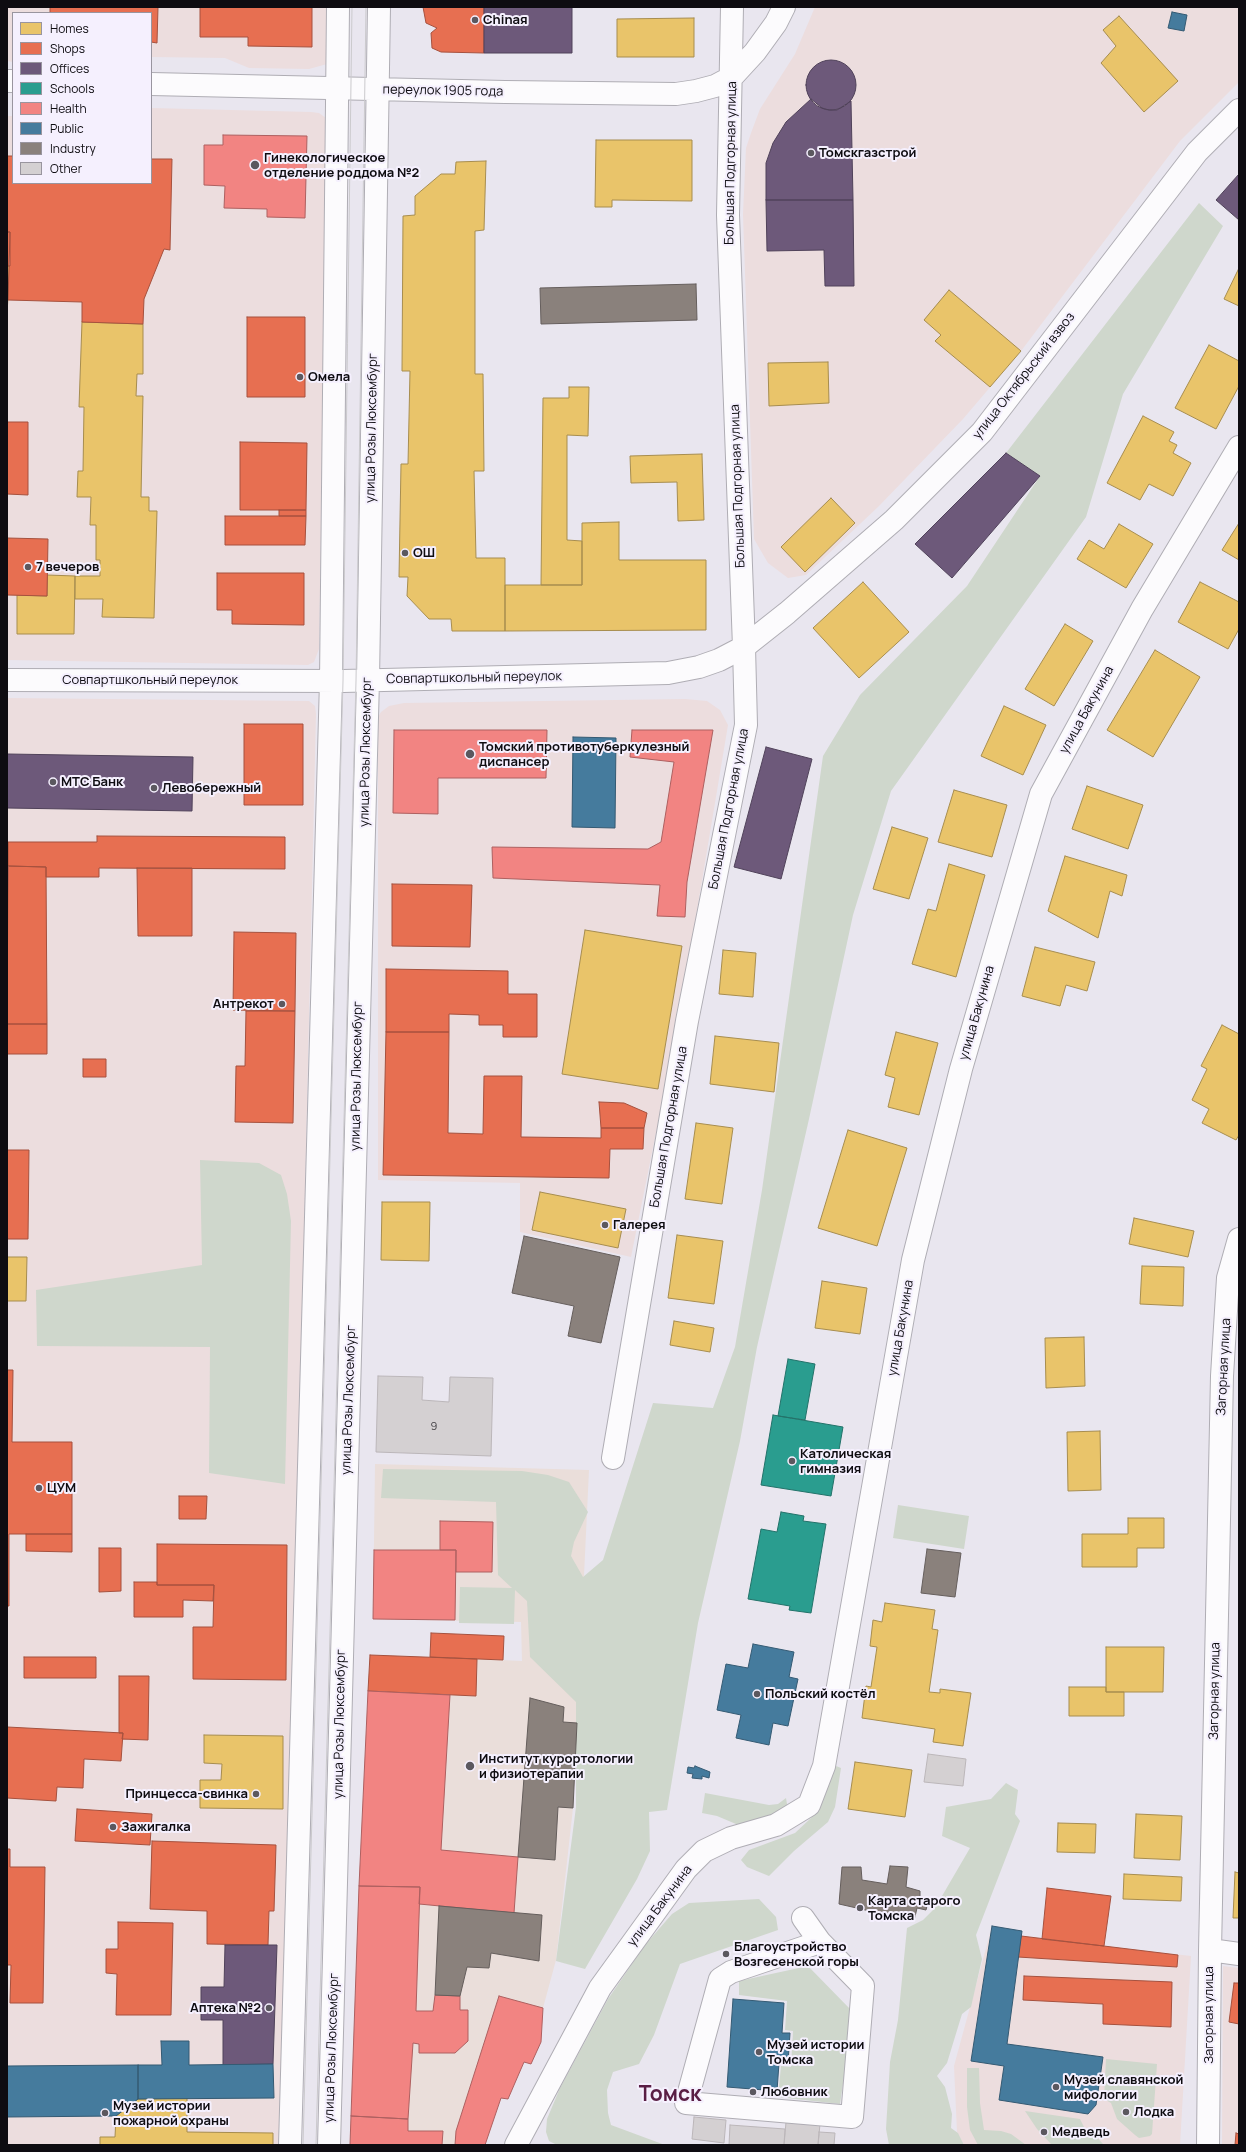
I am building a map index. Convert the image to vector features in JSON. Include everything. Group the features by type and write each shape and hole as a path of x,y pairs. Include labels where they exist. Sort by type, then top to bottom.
{"street":[{"path":"290,2145 331,681 338,7"},
{"name":"улица Розы Люксембург","path":"329,2145 368,680 379,89 379,7"},
{"name":"Большая Подгорная улица","path":"613,1458 687,1021 746,725 728,215 732,77 732,7"},
{"path":"732,77 755,52 776,23 784,7"},
{"name":"переулок 1905 года","path":"152,84 338,89 676,94 715,86 732,77"},
{"name":"улица Октябрьский взвоз","path":"744,647 787,613 894,520 982,432 1197,152 1239,110"},
{"name":"улица Бакунина","path":"516,2145 600,1988 686,1869 704,1851 731,1838 776,1825 809,1805 824,1766 913,1260 961,1068 1041,794 1142,609 1239,447"},
{"name":"Совпартшкольный переулок","path":"7,680 331,681 668,673 699,667 719,660 744,647"},
{"name":"Загорная улица","path":"1208,2145 1210,1950 1231,1378 1228,1278 1239,1239"},
{"path":"802,1918 820,1942 863,1986 852,2117 686,2103 720,1979 732,1972 820,1942"},
{"path":"1210,1950 1239,1954"}],"shaded area":[{"path":"7,7 332,7 327,64 309,69 249,68 225,58 152,57 152,12 12,12 12,62 7,61"},
{"path":"815,7 1239,7 1239,82 1180,141 1021,351 963,419 879,506 806,575 788,578 768,563 754,539 743,214 746,148 760,109 795,54"},
{"path":"152,108 311,112 319,113 326,118 328,125 319,649 314,662 308,665 7,660 7,116 12,116 12,184 152,184"},
{"path":"1199,203 1223,226 1123,394 1086,517 891,791 853,915 809,1119 757,1347 740,1441 698,1623 667,1810 649,1812 650,1851 637,1879 585,1969 556,1961 576,1807 576,1702 530,1657 527,1601 515,1590 514,1624 459,1623 460,1587 512,1588 498,1575 496,1502 381,1498 383,1469 522,1471 548,1475 569,1482 588,1512 574,1542 571,1556 583,1577 603,1560 653,1403 713,1408 735,1347 762,1190 823,756 860,695 967,586 1040,476 1006,453"},
{"path":"7,698 309,701 315,706 283,2145 7,2145"},
{"path":"685,699 707,701 720,710 728,725 679,1018 631,1257 520,1232 520,1183 378,1180 378,717 381,712 389,706 404,703"},
{"path":"200,1160 259,1163 281,1175 287,1194 291,1221 285,1484 209,1473 210,1347 37,1346 36,1290 202,1265"},
{"name":"Институт курортологии и физиотерапии","path":"375,1464 589,1470 573,1808 556,1960 543,2008 541,2042 531,2064 523,2062 508,2099 501,2098 485,2145 350,2145 368,1691 475,1696 477,1659 522,1661 521,1622 373,1619"},
{"path":"898,1505 969,1516 964,1549 893,1538"},
{"path":"831,1764 841,1768 835,1807 828,1822 794,1851 769,1876 747,1867 741,1860 749,1850 795,1833 811,1818 822,1800"},
{"path":"1006,1783 1018,1790 1015,1814 1020,1821 976,1935 982,1959 971,2007 962,2014 947,2063 937,2076 945,2087 952,2114 951,2128 958,2133 964,2145 889,2145 886,2129 890,2062 898,2020 907,1928 923,1920 935,1908 970,1848 942,1836 946,1807 991,1799"},
{"path":"705,1793 769,1805 778,1804 786,1798 788,1810 750,1825 736,1824 717,1816 702,1813"},
{"path":"759,1899 776,1917 778,1930 680,1964 654,2035 639,2064 613,2072 607,2090 608,2113 611,2125 665,2145 557,2145 549,2141 546,2132 547,2119 560,2088 608,1999 645,1945 672,1914 689,1903"},
{"path":"992,1926 1022,1931 1022,1936 1191,1956 1180,2145 964,2145 957,2132 954,2066"},
{"path":"808,1966 850,2009 847,2057 840,2104 778,2097 781,2066 791,2067 793,2031 785,2030 787,2001 739,1995 739,1981"},
{"path":"1223,1966 1239,1968 1239,2145 1222,2145"},
{"path":"1106,2059 1157,2064 1152,2134 1150,2136 1139,2138 1135,2135 1117,2119 1111,2103 1104,2099"},
{"path":"967,2068 979,2068 980,2103 984,2130 1001,2131 1011,2134 1026,2145 978,2145 970,2130 967,2107"},
{"path":"1025,2111 1080,2119 1086,2131 1093,2133 1103,2144 1051,2144 1037,2129"}],"building: Homes":[{"path":"1119,16 1178,81 1144,112 1101,63 1116,46 1103,30"},
{"path":"694,18 694,57 617,57 617,19"},
{"path":"596,140 692,140 692,201 612,200 612,207 595,207"},
{"path":"486,161 484,230 475,231 475,374 483,374 484,471 474,471 476,558 505,558 505,631 452,631 451,619 429,619 407,596 408,577 399,577 401,464 408,464 410,371 402,371 403,216 415,215 415,196 441,174 455,174 456,162"},
{"path":"7,266 10,266 7,313"},
{"path":"1239,268 1239,306 1224,299"},
{"path":"949,290 1021,351 990,387 935,341 941,335 924,320"},
{"path":"82,322 143,324 143,374 137,374 136,396 143,396 141,497 149,497 149,511 157,511 154,618 102,617 103,599 75,599 75,576 100,576 100,560 96,560 96,525 90,525 91,497 77,497 78,471 83,471 84,407 79,407"},
{"path":"1209,345 1239,361 1239,386 1216,429 1175,408"},
{"path":"828,362 829,403 769,406 768,363"},
{"path":"569,387 589,387 588,436 567,435 567,540 582,541 582,585 541,585 543,398 569,398"},
{"path":"1143,416 1174,432 1169,441 1177,445 1173,453 1191,463 1173,496 1149,484 1140,500 1107,483"},
{"path":"702,454 704,520 678,521 677,482 631,483 630,456"},
{"path":"831,498 855,523 805,572 781,547"},
{"path":"619,522 619,560 706,560 706,630 505,631 505,585 582,585 582,523"},
{"path":"1239,523 1239,560 1222,550"},
{"path":"1119,524 1153,544 1126,588 1077,559 1089,540 1104,549"},
{"path":"47,575 75,576 74,634 17,634 17,595 47,596"},
{"path":"863,582 909,632 859,678 813,628"},
{"path":"1200,582 1239,602 1239,629 1228,649 1178,622"},
{"path":"1065,624 1093,641 1054,706 1025,689"},
{"path":"1155,650 1200,677 1153,757 1107,730"},
{"path":"1004,706 1046,725 1023,775 981,756"},
{"path":"1087,786 1143,805 1128,849 1072,829"},
{"path":"954,790 1007,805 992,857 938,842"},
{"path":"892,827 928,838 909,899 873,889"},
{"path":"1065,856 1127,875 1122,896 1110,891 1098,938 1048,911"},
{"path":"949,864 985,875 956,977 912,964 928,909 936,911"},
{"path":"585,930 682,946 658,1089 562,1074"},
{"path":"1035,947 1095,962 1087,991 1066,985 1060,1006 1022,996"},
{"path":"723,950 756,953 753,997 719,994"},
{"path":"1222,1025 1239,1034 1239,1135 1236,1140 1202,1123 1209,1109 1192,1100 1207,1069 1201,1066"},
{"path":"896,1032 938,1043 919,1115 888,1107 895,1078 885,1075"},
{"path":"715,1036 779,1043 774,1092 710,1084"},
{"path":"696,1123 733,1128 722,1204 685,1199"},
{"path":"848,1130 907,1148 877,1246 818,1228"},
{"path":"540,1192 626,1209 618,1248 532,1230"},
{"path":"382,1202 430,1202 429,1261 381,1260"},
{"path":"1134,1218 1194,1231 1188,1257 1129,1244"},
{"path":"677,1235 723,1241 714,1304 668,1298"},
{"path":"7,1257 27,1257 26,1301 7,1301"},
{"path":"1142,1266 1184,1267 1183,1306 1140,1304"},
{"path":"822,1281 867,1288 860,1334 815,1328"},
{"path":"674,1321 714,1328 710,1352 670,1345"},
{"path":"1084,1337 1085,1386 1046,1388 1045,1338"},
{"path":"1100,1431 1101,1490 1068,1491 1067,1432"},
{"path":"1128,1518 1164,1518 1164,1548 1137,1548 1137,1567 1082,1567 1082,1534 1128,1534"},
{"path":"885,1603 935,1610 932,1629 938,1630 929,1692 940,1693 940,1689 971,1693 963,1746 933,1742 935,1729 862,1718 866,1686 871,1687 877,1647 870,1646 873,1620 882,1622"},
{"path":"1106,1647 1164,1647 1163,1692 1106,1692"},
{"path":"1069,1687 1106,1687 1106,1692 1124,1692 1124,1716 1069,1716"},
{"path":"204,1735 283,1736 283,1809 200,1808 200,1780 221,1780 222,1764 204,1763"},
{"path":"855,1762 912,1770 905,1817 848,1809"},
{"path":"1136,1814 1182,1816 1180,1860 1134,1858"},
{"path":"1058,1823 1096,1824 1095,1853 1057,1852"},
{"path":"1235,1872 1239,1873 1239,1918 1233,1918"},
{"path":"1124,1874 1182,1877 1181,1901 1123,1899"},
{"path":"187,2098 187,2132 273,2133 273,2145 100,2145 100,2137 115,2137 116,2116 138,2099"}],"building: Shops":[{"path":"50,7 158,7 157,43 152,42 152,12 50,12"},
{"path":"200,7 312,7 312,47 248,46 248,37 200,37"},
{"path":"423,7 484,7 484,53 441,52 432,48 431,33 437,28 426,23"},
{"path":"7,156 12,156 12,184 152,184 152,159 172,159 170,250 164,249 144,299 143,324 82,322 82,302 8,300 10,232 7,232"},
{"path":"7,232 10,232 10,266 7,266"},
{"path":"247,317 305,317 305,397 247,397"},
{"path":"7,422 28,422 28,495 7,494"},
{"path":"240,442 307,443 306,510 240,510"},
{"path":"279,510 306,510 306,516 279,516"},
{"path":"225,516 306,516 305,545 225,545"},
{"path":"7,538 48,539 47,596 7,595"},
{"path":"217,573 304,573 304,625 232,624 232,610 217,610"},
{"path":"244,724 303,724 303,805 244,805"},
{"path":"97,836 285,837 285,869 99,868 99,877 46,877 46,867 8,866 8,842 97,842"},
{"path":"8,866 46,867 47,1024 7,1024"},
{"path":"137,868 192,868 192,936 138,936"},
{"path":"392,884 472,885 470,947 392,946"},
{"path":"234,932 296,933 295,1011 233,1010"},
{"path":"386,969 508,971 508,994 537,994 537,1037 503,1037 503,1025 479,1025 479,1015 449,1014 449,1032 386,1032"},
{"path":"246,1011 295,1011 293,1123 235,1122 236,1066 245,1066"},
{"path":"7,1024 47,1024 47,1054 7,1054"},
{"path":"386,1032 449,1032 448,1133 483,1134 484,1076 522,1076 521,1137 601,1138 601,1128 644,1128 643,1149 610,1149 609,1178 383,1175"},
{"path":"83,1059 106,1059 106,1077 83,1077"},
{"path":"599,1102 624,1103 647,1113 644,1128 601,1128"},
{"path":"7,1150 29,1150 28,1239 7,1239"},
{"name":"ЦУМ","path":"7,1370 13,1370 12,1442 72,1442 72,1534 9,1534 9,1606 7,1606"},
{"path":"179,1496 207,1496 206,1519 179,1519"},
{"path":"26,1534 72,1534 72,1552 26,1551"},
{"path":"157,1544 287,1545 286,1680 193,1679 193,1627 213,1627 214,1585 157,1585"},
{"path":"99,1548 121,1548 121,1591 99,1592"},
{"path":"134,1582 157,1582 157,1585 214,1585 213,1601 183,1600 183,1617 134,1617"},
{"path":"431,1633 504,1636 503,1660 430,1657"},
{"path":"370,1655 477,1659 476,1696 368,1691"},
{"path":"24,1657 96,1657 96,1678 24,1678"},
{"path":"119,1676 149,1676 148,1740 122,1739 123,1733 119,1733"},
{"path":"7,1727 123,1733 121,1761 84,1759 83,1788 57,1787 56,1801 7,1798"},
{"name":"Зажигалка","path":"77,1809 152,1814 150,1845 75,1841"},
{"path":"152,1841 276,1845 274,1911 269,1911 268,1945 207,1944 207,1911 150,1909"},
{"path":"7,1849 10,1849 10,1867 45,1867 43,2003 10,2003 11,1965 7,1965"},
{"path":"1047,1888 1111,1896 1104,1946 1042,1939"},
{"path":"118,1922 173,1923 171,2015 116,2015 117,1974 106,1973 106,1949 118,1949"},
{"path":"1021,1936 1178,1955 1177,1967 1018,1957"},
{"path":"1024,1976 1172,1982 1171,2027 1103,2024 1103,2004 1023,2000"},
{"path":"1234,1983 1239,1983 1239,2024 1229,2022"},
{"path":"1236,2133 1239,2134 1239,2145 1235,2145"}],"building: Offices":[{"path":"484,7 572,7 572,53 484,53"},
{"path":"831,60 840,62 849,67 854,76 856,85 854,94 849,103 840,108 831,110 822,108 813,103 808,94 806,85 808,76 813,67 822,62"},
{"name":"Томскгазстрой","path":"811,99 822,108 829,110 837,110 851,101 853,200 766,200 766,163 773,143 786,122"},
{"path":"1239,174 1239,220 1216,200"},
{"path":"766,200 853,200 854,286 825,286 824,250 767,251"},
{"path":"1006,453 1040,476 952,578 915,544"},
{"path":"766,747 812,759 781,879 734,867"},
{"path":"7,754 193,757 192,811 7,808"},
{"path":"225,1945 277,1945 273,2064 223,2065 223,2020 201,2020 201,1987 224,1987"}],"building: Schools":[{"path":"788,1359 815,1364 805,1420 778,1416"},
{"name":"Католическая гимназия","path":"773,1415 843,1427 831,1496 761,1485"},
{"path":"781,1512 804,1516 803,1521 826,1524 811,1613 789,1610 790,1606 748,1599 761,1529 777,1532"}],"building: Health":[{"name":"Гинекологическое отделение роддома №2","path":"223,135 307,136 305,218 267,217 267,209 224,208 225,186 204,185 204,145 223,145"},
{"name":"Томский противотуберкулезный диспансер","path":"394,730 547,730 546,778 438,778 438,814 393,813"},
{"name":"Томский противотуберкулезный диспансер","path":"632,730 713,730 687,882 685,917 657,916 660,885 493,878 492,847 648,849 661,842 674,762 630,757"},
{"path":"7,866 8,866 7,922"},
{"path":"440,1521 493,1522 492,1572 456,1572 456,1550 440,1550"},
{"path":"374,1550 456,1550 455,1620 373,1619"},
{"path":"368,1691 450,1695 441,1850 518,1857 514,1913 419,1904 420,1887 359,1886"},
{"path":"359,1886 420,1887 416,2011 433,2011 435,1995 460,1996 460,2010 468,2010 468,2041 455,2053 419,2053 419,2044 413,2043 408,2119 351,2116"},
{"path":"499,1996 543,2008 541,2042 531,2064 524,2062 508,2099 501,2098 485,2145 455,2145 456,2131"},
{"path":"351,2116 408,2119 408,2131 443,2131 442,2145 350,2145"}],"building: Public":[{"path":"1172,12 1187,15 1184,31 1168,28"},
{"path":"573,737 616,738 615,828 572,827"},
{"name":"Польский костёл","path":"753,1644 794,1652 789,1677 798,1679 788,1726 773,1723 769,1745 736,1738 741,1715 717,1710 726,1664 748,1668"},
{"path":"695,1766 710,1772 709,1778 702,1776 702,1779 692,1778 693,1774 687,1773 688,1767 694,1768"},
{"path":"992,1926 1022,1931 1007,2044 1103,2057 1096,2105 1088,2114 999,2100 1004,2066 971,2061"},
{"name":"Музей истории Томска","path":"733,1999 784,2003 782,2033 790,2033 788,2063 779,2063 777,2091 727,2087"},
{"path":"161,2041 189,2041 189,2065 273,2064 274,2098 138,2099 138,2065 162,2065"},
{"path":"138,2065 138,2099 116,2116 7,2117 7,2066"}],"building: Industry":[{"path":"696,284 697,320 541,324 540,288"},
{"path":"524,1236 620,1257 601,1343 568,1336 574,1306 512,1293"},
{"path":"927,1549 961,1553 955,1597 921,1593"},
{"path":"530,1698 564,1707 563,1722 577,1723 573,1808 558,1807 555,1860 518,1857"},
{"path":"890,1866 908,1867 906,1887 920,1891 920,1897 929,1898 926,1910 917,1908 914,1921 839,1904 842,1867 861,1867 862,1880 887,1884"},
{"path":"439,1906 542,1915 539,1961 491,1953 489,1968 467,1967 460,1996 435,1995"}],"building: Other":[{"path":"378,1376 423,1377 422,1400 449,1402 450,1377 493,1378 491,1456 376,1452"},
{"path":"928,1754 966,1759 963,1786 924,1782"},
{"path":"694,2117 726,2120 724,2143 692,2139"},
{"path":"786,2122 820,2124 818,2145 784,2145"},
{"path":"730,2125 785,2129 784,2145 729,2145"},
{"path":"819,2132 835,2133 834,2145 818,2145"}],"tram line":[{"path":"303,2145 343,681 352,7"},
{"path":"316,2145 356,681 366,7"}],"place":[{"name":"Chinaя","path":"475,20"},
{"name":"Томскгазстрой","path":"811,153"},
{"name":"Гинекологическое отделение роддома №2","path":"255,165"},
{"name":"Омела","path":"300,377"},
{"name":"ОШ","path":"405,553"},
{"name":"7 вечеров","path":"28,567"},
{"name":"Томский противотуберкулезный диспансер","path":"470,754"},
{"name":"МТС Банк","path":"53,782"},
{"name":"Левобережный","path":"154,788"},
{"name":"Антрекот","path":"282,1004"},
{"name":"Галерея","path":"605,1225"},
{"name":"Католическая гимназия","path":"792,1461"},
{"name":"ЦУМ","path":"39,1488"},
{"name":"Польский костёл","path":"757,1694"},
{"name":"Институт курортологии и физиотерапии","path":"470,1766"},
{"name":"Принцесса-свинка","path":"256,1794"},
{"name":"Зажигалка","path":"113,1827"},
{"name":"Карта старого Томска","path":"860,1908"},
{"name":"Благоустройство Возгесенской горы","path":"726,1954"},
{"name":"Аптека №2","path":"269,2008"},
{"name":"Музей истории Томска","path":"759,2052"},
{"name":"Музей славянской мифологии","path":"1056,2087"},
{"name":"Любовник","path":"753,2092"},
{"name":"Лодка","path":"1126,2112"},
{"name":"Музей истории пожарной охраны","path":"105,2113"},
{"name":"Медведь","path":"1044,2132"}],"district":[{"name":"Томск","path":"670,2095"}]}
